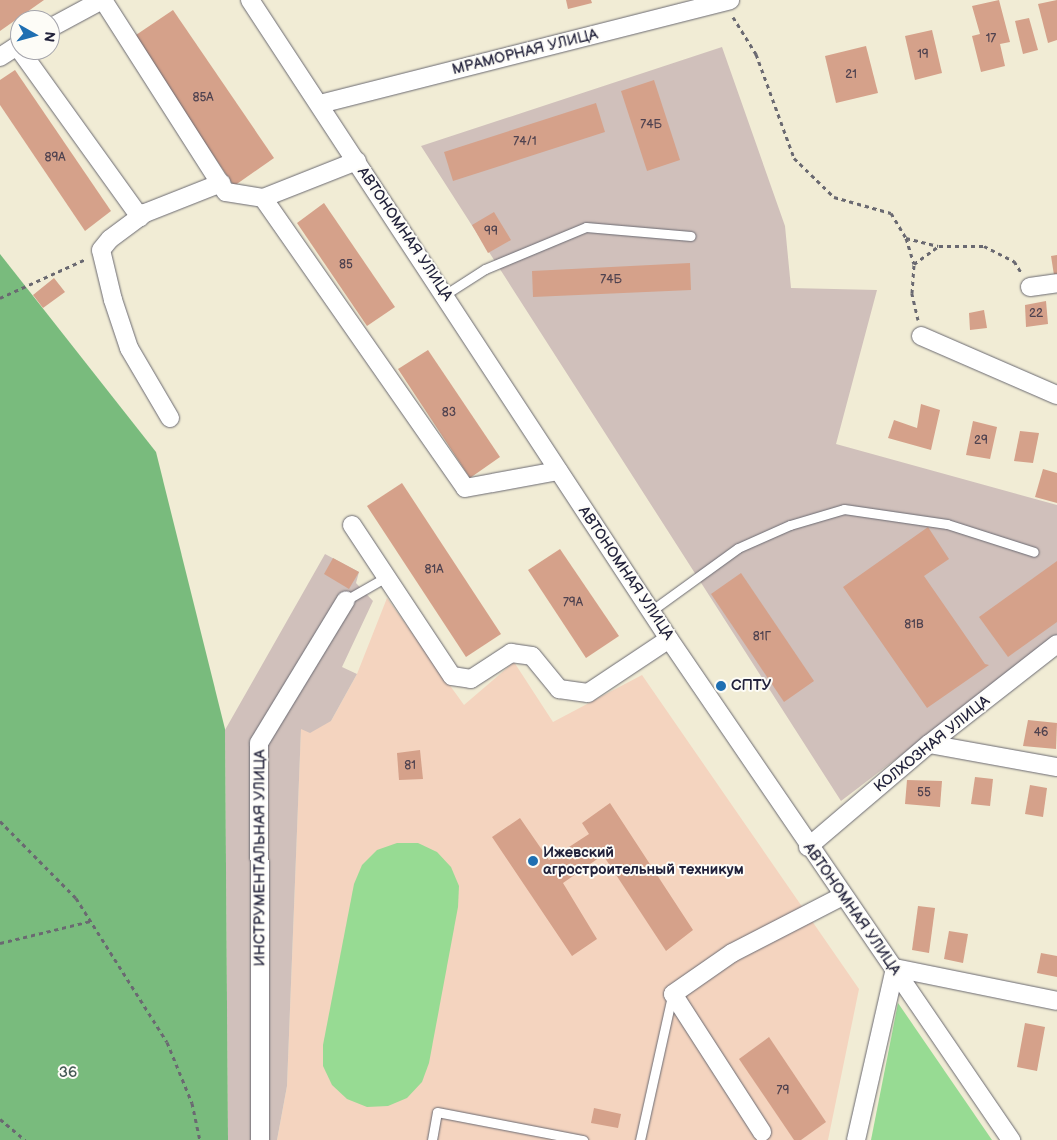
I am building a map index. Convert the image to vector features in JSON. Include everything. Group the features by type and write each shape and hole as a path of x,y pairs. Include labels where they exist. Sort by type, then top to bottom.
{"street":[{"path":"60,23 102,0 226,192 263,198 357,161"},
{"name":"АВТОНОМНАЯ УЛИЦА","path":"250,0 446,294 558,471 650,611 808,847 895,968 1011,1140"},
{"name":"МРАМОРНАЯ УЛИЦА","path":"320,104 728,1"},
{"path":"30,60 140,217"},
{"path":"170,418 129,348 113,300 102,250 110,239 140,217 221,184"},
{"path":"263,198 465,488 558,471"},
{"path":"1030,287 1057,283"},
{"path":"922,336 1057,396"},
{"path":"352,526 452,676 471,679 511,653 532,656 559,690 588,693 669,639"},
{"name":"ИНСТРУМЕНТАЛЬНАЯ УЛИЦА","path":"260,1140 259,743 346,600"},
{"name":"КОЛХОЗНАЯ УЛИЦА","path":"808,847 929,744 1057,644"},
{"path":"929,744 1057,767"},
{"path":"762,1132 673,994 732,953 844,896"},
{"path":"856,1140 895,968 1057,1001"}],"lane":[{"path":"446,294 485,269 586,227 691,236"},
{"path":"650,611 738,548 790,525 844,509 947,524 1034,552"},
{"path":"346,600 386,577"},
{"path":"640,1140 673,994"},
{"path":"432,1140 437,1112 583,1140"}],"path":[{"path":"728,1 756,54 794,158 834,197 891,213 906,238 914,264 912,293 922,336"},
{"path":"906,238 939,246 984,246 1014,262 1030,287"},
{"path":"914,264 939,246"},
{"path":"0,298 14,289 69,268 102,250"},
{"path":"0,820 76,898 167,1042 192,1103 200,1140"},
{"path":"0,943 91,921"},
{"path":"0,1119 25,1140"}],"shaded area":[{"path":"722,47 785,226 791,288 877,290 836,444 1057,505 1057,636 841,801 421,146"},
{"path":"325,554 359,572 356,583 373,601 342,667 357,674 331,721 310,733 301,729 287,1086 277,1140 228,1140 225,730"},
{"name":"Ижевский агростроительный техникум","path":"387,598 464,705 514,662 553,722 642,675 859,989 828,1140 277,1140 287,1086 301,728 331,721 357,674"}],"green space":[{"name":"36","path":"0,254 156,452 225,729 228,1140 0,1140"},
{"path":"397,843 418,843 437,852 451,867 459,886 458,907 429,1063 422,1082 407,1098 388,1106 367,1107 347,1099 332,1085 323,1066 323,1045 354,884 362,865 377,850"},
{"path":"898,1003 992,1140 871,1140"}],"building":[{"path":"0,0 44,0 30,10 10,10 10,24 0,31"},
{"path":"566,0 591,0 592,3 568,9"},
{"path":"999,0 1010,42 1000,44 1005,66 981,72 972,36 980,34 972,6"},
{"path":"1057,0 1057,40 1048,43 1038,4"},
{"path":"173,10 274,158 234,186 133,37"},
{"path":"1029,18 1038,50 1023,54 1015,21"},
{"path":"932,30 942,73 915,80 905,36"},
{"path":"866,46 878,93 836,103 825,56"},
{"path":"15,70 111,211 85,231 0,105 0,80"},
{"path":"654,80 680,160 647,171 621,91"},
{"path":"596,103 605,132 453,181 444,152"},
{"path":"324,203 395,307 367,326 297,223"},
{"path":"494,212 511,240 488,253 472,225"},
{"path":"1057,255 1057,274 1054,275 1051,256"},
{"path":"690,263 691,290 533,297 532,271"},
{"path":"54,278 65,292 43,308 33,295"},
{"path":"1046,301 1048,324 1026,327 1025,305"},
{"path":"984,310 987,328 970,330 969,313"},
{"path":"428,350 500,457 470,478 398,369"},
{"path":"921,404 940,410 931,450 888,438 894,420 917,428"},
{"path":"973,421 997,427 990,459 966,455"},
{"path":"1020,431 1039,433 1033,463 1014,461"},
{"path":"1043,469 1057,473 1057,503 1035,497"},
{"path":"402,483 501,634 466,657 367,506"},
{"path":"928,527 949,559 924,576 985,664 989,665 927,708 843,587"},
{"path":"560,549 619,636 586,658 528,570"},
{"path":"333,558 359,572 349,589 324,574"},
{"path":"1057,561 1057,622 1008,657 979,617"},
{"path":"741,573 814,681 784,702 711,594"},
{"path":"1028,720 1057,723 1056,749 1023,746"},
{"path":"420,750 423,779 399,780 397,753"},
{"path":"975,777 993,779 990,806 971,804"},
{"path":"907,780 942,781 940,807 905,804"},
{"path":"1030,785 1047,788 1043,817 1025,814"},
{"path":"610,803 693,930 666,951 603,855 563,883 597,939 572,956 492,837 520,818 549,860 589,834 582,823"},
{"path":"918,906 935,908 929,953 912,950"},
{"path":"949,931 968,934 963,963 944,959"},
{"path":"1041,953 1057,956 1057,977 1037,973"},
{"path":"1025,1023 1045,1027 1037,1071 1017,1067"},
{"path":"769,1037 826,1122 801,1140 794,1140 739,1059"},
{"path":"594,1108 621,1114 618,1128 591,1123"}],"place":[{"name":"СПТУ","path":"721,686"},
{"name":"Ижевский агростроительный техникум","path":"533,861"}]}
